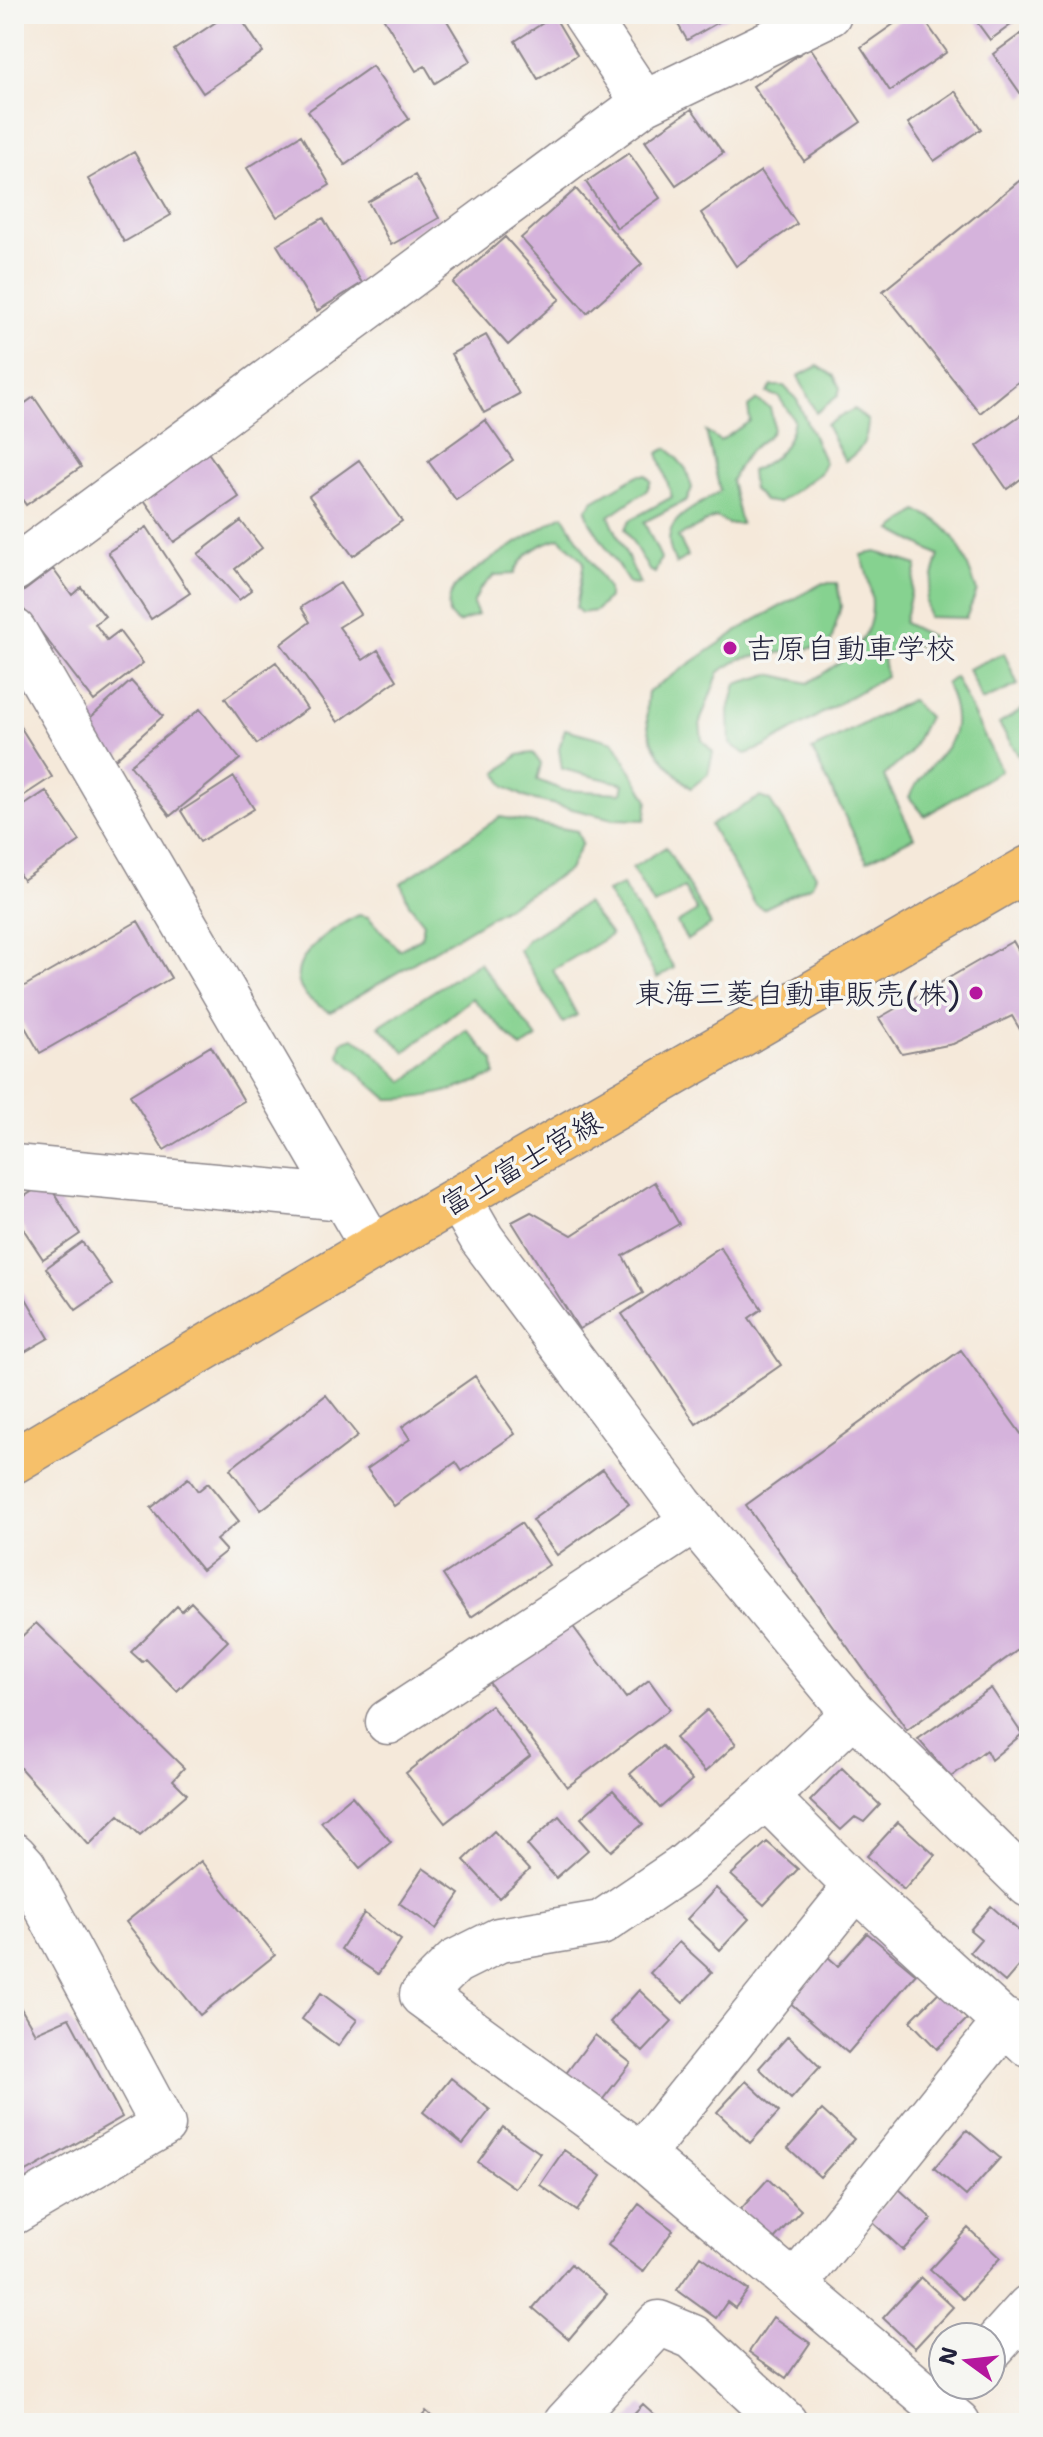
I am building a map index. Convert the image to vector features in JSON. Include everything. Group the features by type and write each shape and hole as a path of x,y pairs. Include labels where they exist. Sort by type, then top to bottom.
{"main road":[{"name":"富士富士宮線","path":"14,1461 373,1248 1029,868"}],"street":[{"path":"585,14 644,103"},
{"path":"14,569 644,103 825,15"},
{"path":"14,631 373,1248"},
{"path":"14,1167 343,1198"},
{"path":"459,1199 482,1239 694,1521 854,1713 1029,1885"},
{"path":"388,1722 694,1521"},
{"path":"854,1713 766,1797 682,1868 601,1923 499,1940 455,1962 422,1995 641,2155 795,2284 952,2405"},
{"path":"766,1797 856,1887 1018,2033 795,2284"},
{"path":"14,1855 24,1866 163,2125 14,2212"},
{"path":"641,2155 856,1887"},
{"path":"1007,2331 1029,2307"},
{"path":"566,2423 659,2323 693,2337 785,2423"}],"green space":[{"path":"818,366 834,376 840,388 838,396 816,413 798,376"},
{"path":"772,386 784,386 797,400 825,463 820,473 778,503 764,501 753,489 751,471 780,452 792,429 794,420 779,397 767,393"},
{"path":"757,400 770,408 773,429 745,456 731,481 741,524 728,524 716,517 678,537 688,556 676,564 670,549 672,527 687,512 720,491 706,431 720,441 750,421 748,407"},
{"path":"854,409 868,421 866,435 856,453 845,461 826,425"},
{"path":"668,448 686,469 692,488 687,500 644,522 661,558 655,573 649,570 625,529 630,520 672,497 658,453"},
{"path":"638,475 646,475 651,481 647,490 609,516 640,584 629,583 590,522 586,510 593,501"},
{"path":"917,511 941,524 963,554 977,591 966,618 928,617 926,600 939,555 892,530"},
{"path":"563,515 608,589 608,598 596,611 581,613 576,608 584,562 560,538 532,550 514,574 495,575 480,589 473,604 478,615 458,623 449,615 450,596 460,582"},
{"path":"876,552 917,565 904,623 941,641 922,648 916,644 883,658 886,676 764,747 746,754 730,744 729,710 736,684 770,674 808,683 845,658 858,645 871,617 872,600 861,555"},
{"path":"823,583 837,583 841,606 830,645 740,659 719,672 700,722 702,740 713,752 708,774 691,788 661,757 650,735 648,692 748,624"},
{"path":"1004,653 1018,685 982,701 968,669"},
{"path":"955,677 1001,770 925,816 909,797 953,735 953,705 946,684"},
{"path":"911,700 928,717 910,753 884,776 914,837 867,861 812,750"},
{"path":"1029,708 1029,757 1022,761 999,724"},
{"path":"565,729 614,742 648,800 645,820 613,819 527,798 505,787 497,773 518,755 533,753 541,764 537,780 563,790 622,793 624,784 562,769 559,749"},
{"path":"760,797 770,801 816,875 812,885 763,909 755,904 710,825"},
{"path":"500,817 577,831 582,843 569,870 331,1012 311,1000 300,987 298,973 313,947 326,935 359,915 368,917 399,950 421,938 424,923 409,904 401,883"},
{"path":"666,847 711,925 687,940 677,923 697,911 684,888 654,905 632,868"},
{"path":"622,885 674,968 657,978 607,892"},
{"path":"586,903 611,935 553,970 577,1015 563,1023 519,950 527,940"},
{"path":"479,962 537,1038 521,1048 472,998 405,1052 379,1026"},
{"path":"467,1030 494,1061 495,1075 430,1096 388,1099 339,1056 342,1042 353,1038 367,1046 404,1082"}],"building":[{"path":"228,14 238,14 263,52 203,93 174,50"},
{"path":"381,14 443,14 471,61 435,83 425,66 416,71"},
{"path":"672,14 733,14 687,40"},
{"path":"908,14 920,14 947,52 890,91 861,47"},
{"path":"971,14 1026,14 990,40"},
{"path":"554,16 577,55 538,79 515,41"},
{"path":"1022,33 1029,43 1029,93 1023,97 993,54"},
{"path":"810,47 861,122 804,161 753,86"},
{"path":"372,66 409,119 345,165 308,111"},
{"path":"955,91 981,129 934,161 908,123"},
{"path":"692,109 723,153 676,185 645,141"},
{"path":"301,135 330,185 277,217 247,168"},
{"path":"134,152 171,215 124,242 88,179"},
{"path":"629,153 660,198 617,228 586,182"},
{"path":"761,171 797,224 736,266 701,213"},
{"path":"1029,173 1029,373 980,413 883,291"},
{"path":"415,175 439,218 391,245 368,202"},
{"path":"576,189 642,264 587,313 521,238"},
{"path":"323,218 362,283 317,311 277,245"},
{"path":"505,237 560,299 508,345 453,283"},
{"path":"486,335 519,394 484,413 451,354"},
{"path":"34,397 81,467 26,505 14,487 14,411"},
{"path":"1029,409 1029,473 1007,489 977,446"},
{"path":"485,420 513,460 456,500 428,461"},
{"path":"207,451 239,497 174,542 142,497"},
{"path":"359,460 402,521 353,556 309,496"},
{"path":"241,521 262,548 235,569 252,590 239,600 198,554"},
{"path":"147,527 190,593 151,619 108,552"},
{"path":"53,569 72,595 81,587 105,616 95,624 107,640 119,631 143,663 94,701 15,598"},
{"path":"340,583 360,614 339,627 363,660 378,650 397,680 338,722 281,644 310,622 301,607"},
{"path":"276,662 307,709 257,744 225,698"},
{"path":"131,681 163,716 112,762 80,727"},
{"path":"200,709 240,759 170,816 130,765"},
{"path":"16,720 52,777 14,802 14,722"},
{"path":"234,777 254,809 200,842 181,811"},
{"path":"46,791 80,841 23,880 14,866 14,812"},
{"path":"138,921 171,978 40,1053 14,1008 14,992"},
{"name":"東海三菱自動車販売(株)","path":"1013,941 1029,969 1029,1036 1025,1038 1012,1016 953,1044 902,1054 879,1018"},
{"path":"211,1046 244,1101 164,1150 130,1095"},
{"path":"47,1182 80,1234 43,1259 14,1215 14,1203"},
{"path":"655,1182 679,1224 623,1256 643,1293 579,1329 512,1222 531,1212 572,1235"},
{"path":"82,1242 112,1285 76,1310 46,1268"},
{"path":"720,1247 762,1309 749,1318 781,1365 696,1424 622,1314"},
{"path":"14,1278 49,1338 14,1358"},
{"path":"961,1350 1029,1445 1029,1642 907,1730 746,1505"},
{"path":"475,1376 515,1434 462,1471 456,1462 394,1506 367,1469 410,1439 402,1427"},
{"path":"326,1395 358,1436 261,1510 230,1469"},
{"path":"603,1469 629,1504 557,1555 532,1520"},
{"path":"188,1478 198,1491 208,1483 239,1521 216,1540 226,1551 202,1570 151,1508"},
{"path":"521,1523 549,1565 471,1617 443,1575"},
{"path":"191,1602 228,1641 177,1691 146,1659 142,1662 131,1652 177,1606 182,1611"},
{"path":"566,1617 626,1698 649,1680 670,1709 567,1787 485,1677"},
{"path":"36,1623 184,1768 173,1780 187,1794 140,1835 119,1815 89,1845 14,1761 14,1644"},
{"path":"991,1688 1022,1734 991,1760 986,1750 951,1777 918,1739"},
{"path":"491,1705 530,1756 445,1823 406,1773"},
{"path":"707,1710 736,1744 705,1772 675,1738"},
{"path":"662,1746 692,1780 660,1808 630,1774"},
{"path":"842,1768 880,1805 864,1822 855,1817 841,1830 810,1801"},
{"path":"613,1790 643,1824 611,1851 581,1818"},
{"path":"352,1796 391,1842 360,1868 321,1822"},
{"path":"559,1816 588,1850 556,1878 527,1845"},
{"path":"898,1822 935,1855 904,1890 867,1856"},
{"path":"494,1831 529,1870 499,1898 464,1860"},
{"path":"767,1842 798,1869 764,1905 731,1875"},
{"path":"201,1861 275,1955 200,2015 126,1922"},
{"path":"423,1868 460,1894 436,1929 399,1903"},
{"path":"716,1888 749,1919 720,1950 687,1919"},
{"path":"991,1906 1029,1940 1029,1954 1005,1982 970,1952 981,1939 970,1930"},
{"path":"364,1913 401,1940 378,1974 341,1949"},
{"path":"867,1933 916,1974 848,2053 788,2001 827,1956 838,1966"},
{"path":"679,1942 712,1972 683,2003 650,1973"},
{"path":"639,1990 672,2021 643,2052 610,2022"},
{"path":"939,1992 967,2019 937,2049 910,2021"},
{"path":"321,1993 357,2020 338,2046 302,2019"},
{"path":"14,1996 35,2033 69,2018 122,2117 14,2179"},
{"path":"595,2035 631,2063 599,2104 564,2076"},
{"path":"788,2036 820,2067 791,2099 759,2068"},
{"path":"451,2078 490,2110 463,2144 423,2112"},
{"path":"746,2081 779,2112 750,2143 717,2112"},
{"path":"822,2110 854,2139 820,2177 788,2148"},
{"path":"503,2127 540,2153 515,2188 478,2162"},
{"path":"967,2130 1000,2158 966,2196 934,2168"},
{"path":"564,2150 601,2176 577,2211 540,2185"},
{"path":"768,2179 801,2210 772,2241 740,2210"},
{"path":"899,2189 932,2219 903,2250 870,2220"},
{"path":"639,2204 673,2230 643,2272 608,2245"},
{"path":"968,2228 1000,2258 963,2299 930,2269"},
{"path":"701,2256 748,2290 735,2308 727,2302 716,2318 677,2290"},
{"path":"571,2264 607,2294 569,2339 533,2308"},
{"path":"921,2277 953,2307 940,2321 927,2321 927,2335 915,2348 883,2318"},
{"path":"773,2317 810,2343 786,2378 749,2352"},
{"path":"643,2404 664,2423 625,2423"},
{"path":"426,2411 439,2423 415,2423"}],"place":[{"name":"吉原自動車学校","path":"730,648"},
{"name":"東海三菱自動車販売(株)","path":"976,993"}]}
